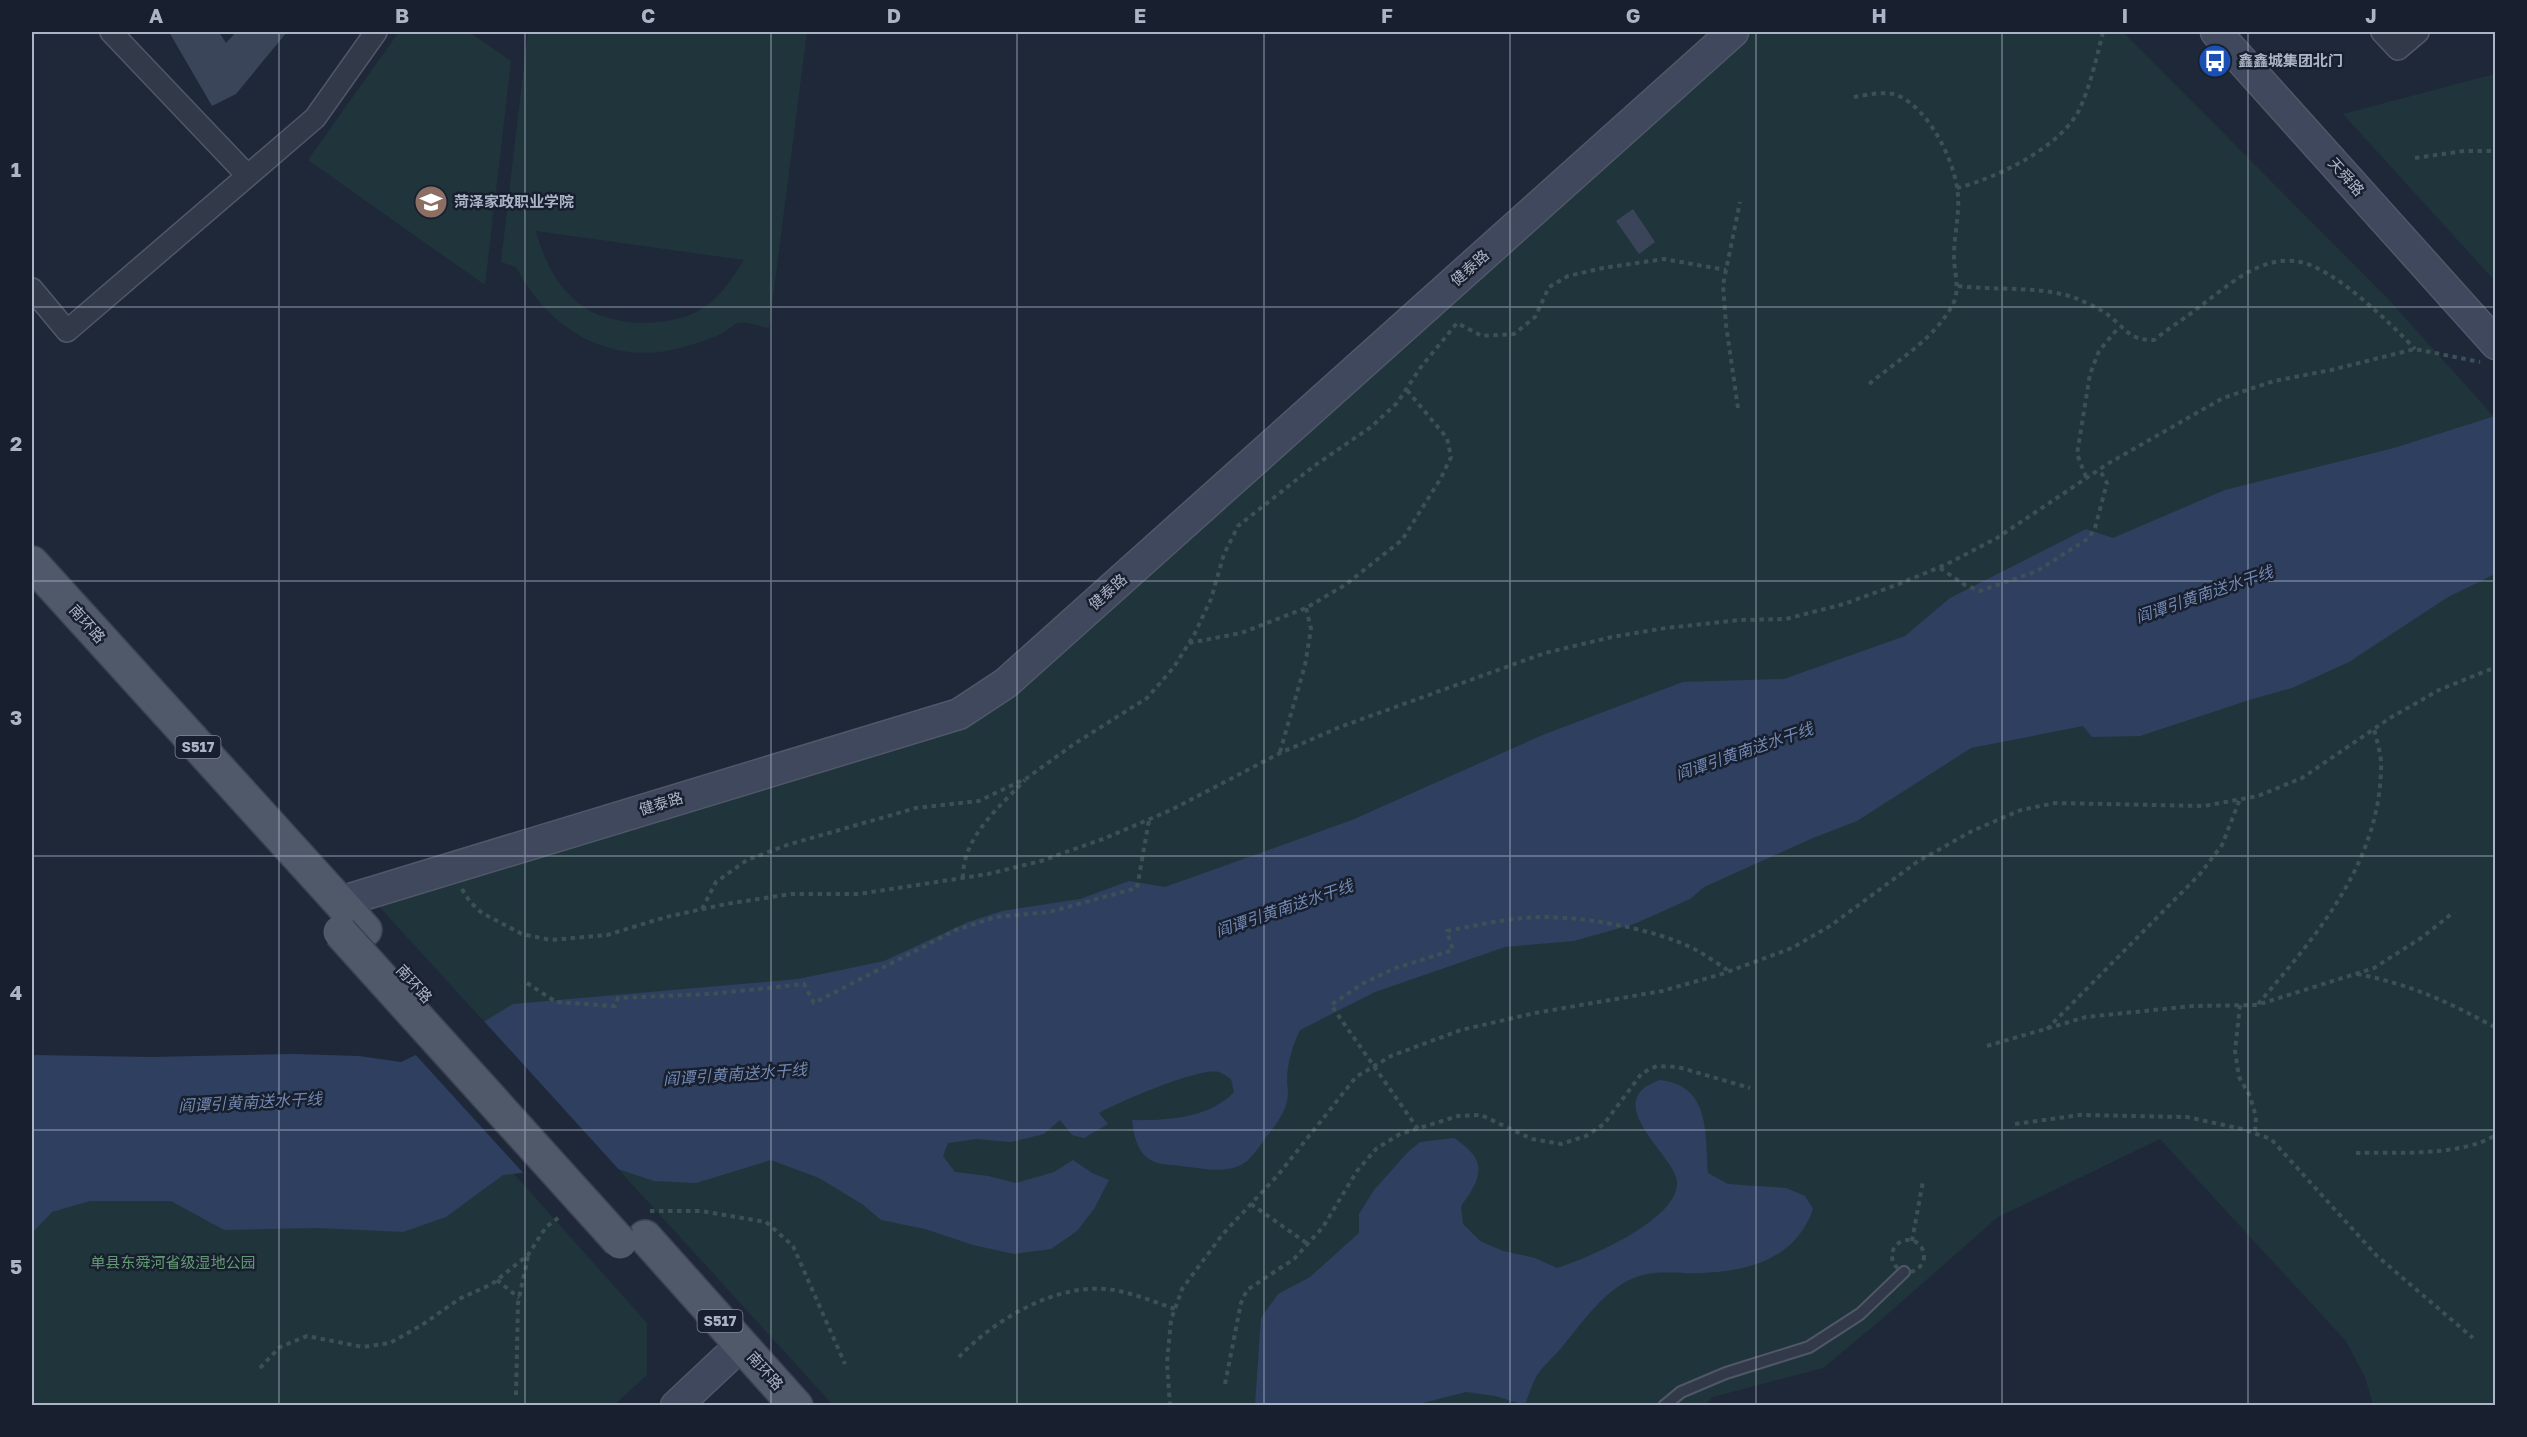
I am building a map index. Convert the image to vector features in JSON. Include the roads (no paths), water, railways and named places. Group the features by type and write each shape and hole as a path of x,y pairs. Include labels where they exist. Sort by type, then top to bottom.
{"main road":[{"name":"南环路","path":"32,563 348,921"},
{"name":"南环路","path":"32,595 348,921 637,1230 796,1406"},
{"name":"南环路","path":"637,1230 726,1359 767,1406"}],"street":[{"path":"111,32 247,176"},
{"path":"32,289 67,331 315,118 376,32"},
{"name":"健泰路","path":"348,921 449,868 959,714 1006,683 1733,32"},
{"name":"天舜路","path":"2216,32 2487,315"},
{"name":"天舜路","path":"2242,32 2487,315"},
{"path":"2382,32 2398,50 2418,32"},
{"path":"2487,315 2490,353"},
{"path":"676,1406 726,1359"}],"lane":[{"path":"1664,1406 1681,1392 1726,1372 1809,1347 1860,1314 1904,1272"}],"water":[{"name":"阎谭引黄南送水干线","path":"2495,416 2495,574 2448,597 2349,662 2292,688 2140,736 2092,737 2083,726 1971,748 1857,821 1813,838 1704,887 1690,899 1634,924 1574,941 1505,947 1375,992 1300,1030 1290,1059 1287,1078 1288,1098 1284,1111 1255,1153 1239,1166 1220,1170 1161,1164 1142,1152 1133,1129 1132,1120 1159,1120 1187,1116 1200,1113 1224,1101 1234,1092 1231,1079 1219,1072 1209,1072 1178,1080 1109,1108 1099,1113 1108,1124 1084,1138 1072,1135 1060,1120 1044,1134 1011,1142 976,1139 948,1143 943,1156 955,1172 988,1176 1016,1183 1054,1172 1073,1160 1092,1173 1109,1180 1094,1209 1077,1231 1051,1249 1014,1254 973,1245 925,1229 881,1220 862,1204 819,1178 771,1160 696,1183 654,1181 603,1164 503,1175 446,1217 403,1232 318,1228 224,1230 171,1201 90,1201 52,1212 32,1233 32,1055 151,1057 293,1054 359,1056 401,1062 475,1027 513,1004 798,979 884,961 968,922 1002,911 1080,899 1129,881 1165,887 1352,820 1545,734 1683,682 1784,679 1905,636 1950,598 2086,529 2113,538 2225,490 2394,448"},
{"path":"1659,1080 1676,1084 1688,1091 1697,1101 1705,1128 1708,1173 1728,1184 1786,1188 1805,1196 1813,1209 1805,1226 1783,1250 1770,1259 1738,1269 1720,1272 1650,1274 1618,1286 1597,1305 1541,1370 1525,1405 1495,1396 1466,1392 1415,1405 1255,1405 1261,1318 1278,1294 1310,1277 1359,1233 1359,1214 1374,1190 1420,1142 1454,1138 1472,1154 1477,1161 1478,1177 1461,1206 1463,1224 1480,1241 1503,1251 1535,1258 1557,1268 1609,1247 1649,1223 1664,1209 1674,1195 1677,1181 1674,1171 1648,1135 1636,1111 1636,1099 1643,1089"}],"place":[{"name":"鑫鑫城集团北门","path":"2215,61"},
{"name":"菏泽家政职业学院","path":"431,202"}],"park label":[{"name":"单县东舜河省级湿地公园","path":"173,1263"}]}
